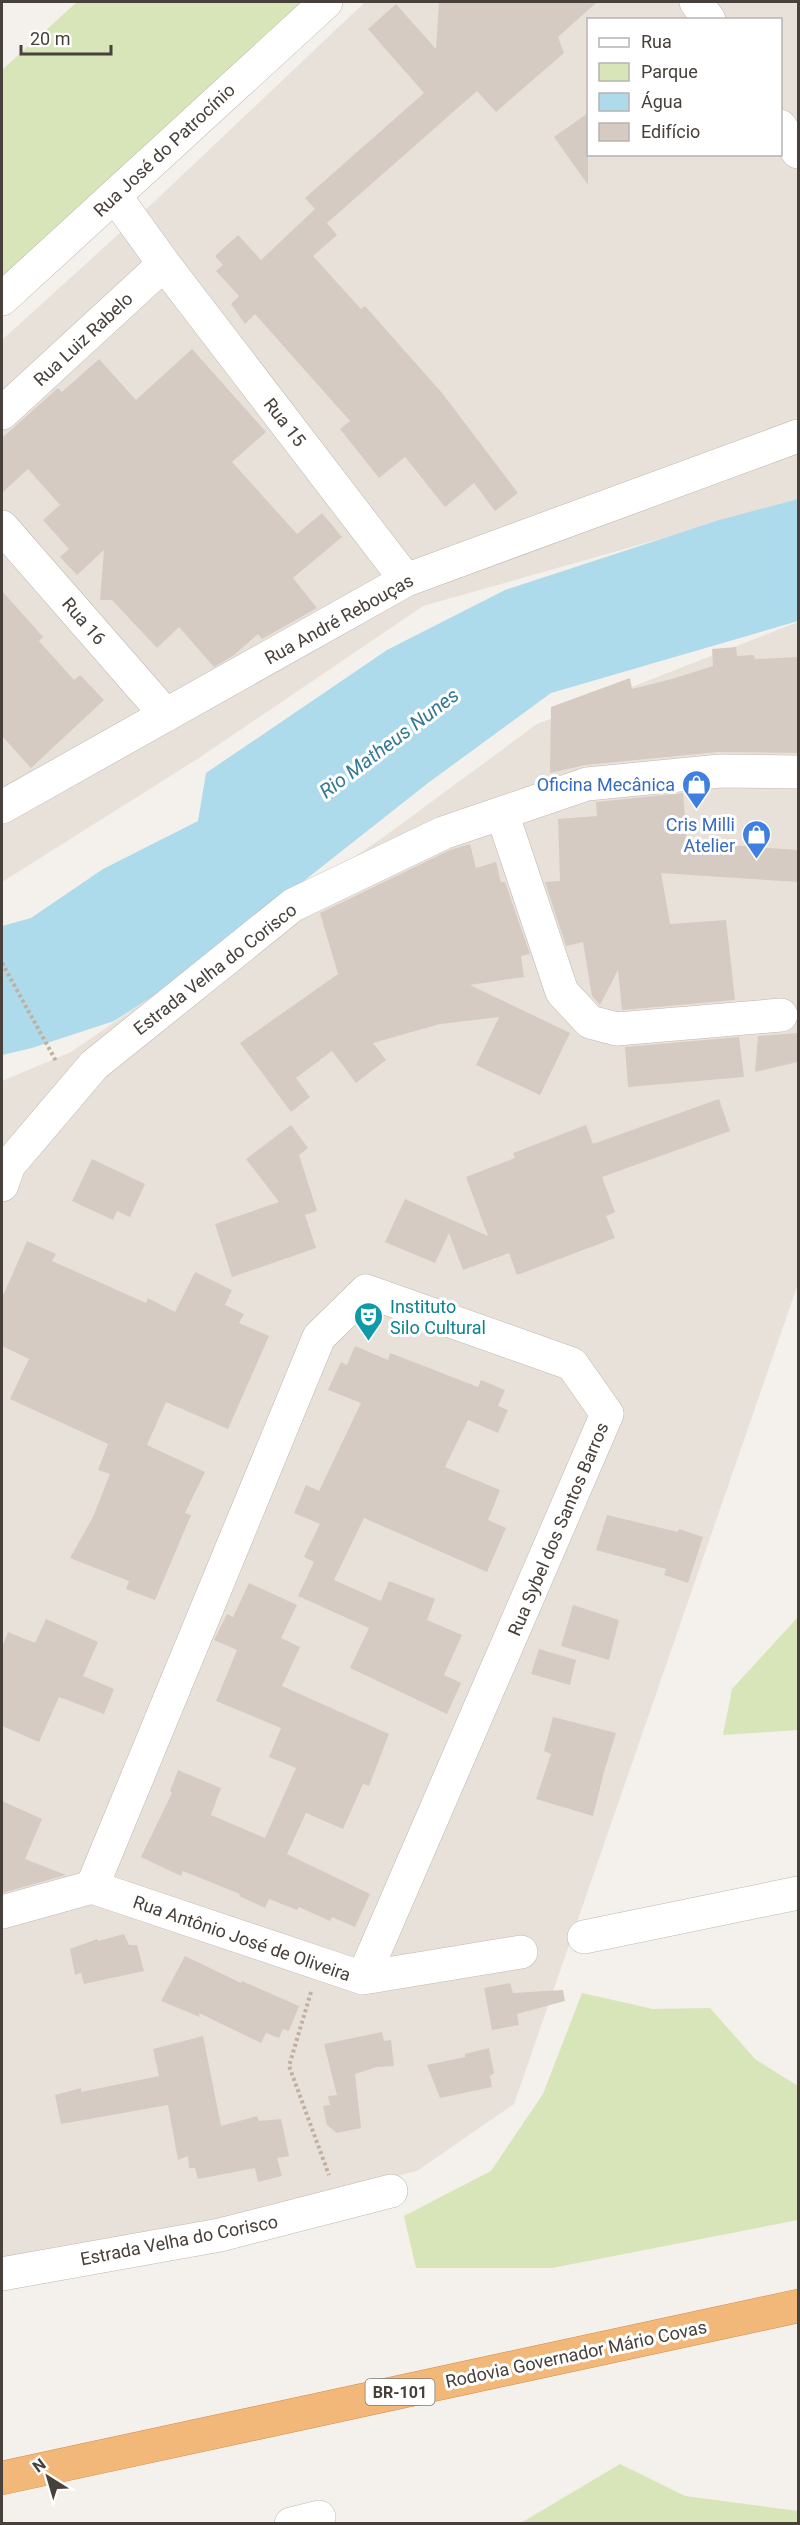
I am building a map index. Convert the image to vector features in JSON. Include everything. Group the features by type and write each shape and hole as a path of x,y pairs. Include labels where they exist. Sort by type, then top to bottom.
{"highway":[{"name":"Rodovia Governador Mário Covas","path":"2,2478 798,2306"}],"street":[{"name":"Rua José do Patrocínio","path":"2,299 326,2"},
{"path":"696,2 708,18"},
{"path":"782,129 798,152"},
{"name":"Rua 15","path":"115,196 164,264 406,580"},
{"name":"Rua Luiz Rabelo","path":"2,413 164,264"},
{"name":"Rua André Rebouças","path":"2,807 406,580 798,436"},
{"name":"Rua 16","path":"2,527 166,715"},
{"name":"Estrada Velha do Corisco","path":"2,1185 9,1165 94,1065 293,905 443,834 587,784 720,771 798,772"},
{"path":"502,813 562,992 590,1022 617,1029 781,1015"},
{"name":"Rua Sybel dos Santos Barros","path":"92,1887 319,1337 366,1291 572,1364 607,1414 363,1978"},
{"path":"2,1912 92,1887"},
{"name":"Rua Antônio José de Oliveira","path":"92,1887 363,1978 520,1952"},
{"path":"585,1937 798,1893"},
{"name":"Estrada Velha do Corisco","path":"2,2274 220,2235 391,2191"}],"path":[{"path":"2,963 53,1054"},
{"path":"320,1964 289,2066 340,2204"}],"shaded area":[{"path":"365,2 798,2 798,500 423,606 199,758 2,882 2,340 155,201"},
{"path":"798,622 798,1284 514,2104 417,2171 2,2276 2,1081 71,1052 385,836 537,724"}],"green space":[{"path":"77,2 305,2 2,281 2,70"},
{"path":"798,1617 798,1730 723,1735 732,1689"},
{"path":"582,1993 653,2009 710,2008 755,2059 798,2086 798,2220 552,2268 416,2268 404,2216 491,2171 543,2094"},
{"path":"620,2464 685,2496 798,2511 798,2523 521,2523"}],"water":[{"name":"Rio Matheus Nunes","path":"798,499 798,621 551,693 428,783 181,978 114,1021 32,1048 2,1055 2,926 31,918 103,869 198,821 206,773 387,650 505,590 716,521"}],"building":[{"path":"439,2 597,2 558,37 564,53 496,112 477,91 327,223 321,216 337,235 313,256 361,309 365,306 442,393 518,493 495,511 474,483 445,507 405,457 379,478 340,429 350,421 255,314 245,324 231,304 239,296 216,271 223,265 215,256 238,235 261,260 315,209 305,198 424,93 368,29 396,4 436,49"},
{"path":"587,114 588,185 554,137"},
{"path":"192,349 266,432 232,462 297,534 322,513 342,537 293,578 317,608 262,639 258,634 234,655 214,667 179,627 157,648 112,600 100,600 104,550 77,575 60,557 69,549 43,520 60,505 28,469 2,493 2,438 58,388 62,392 99,359 136,400"},
{"path":"2,591 43,637 39,641 74,680 80,675 104,700 31,768 2,736"},
{"path":"736,647 737,656 754,655 755,659 798,657 798,753 718,752 585,765 550,773 551,707 630,678 632,689 713,666 712,649"},
{"path":"683,793 687,842 798,850 798,882 661,873 670,924 726,920 735,1000 622,1010 618,970 600,1005 592,996 583,942 566,946 545,882 560,881 558,819 597,816 596,802"},
{"path":"470,844 476,868 496,862 501,882 505,882 530,954 521,956 524,977 470,985 570,1033 540,1095 476,1065 499,1017 440,1024 373,1043 386,1060 356,1083 332,1051 296,1078 310,1097 291,1112 240,1043 338,974 320,913 450,850"},
{"path":"798,1033 798,1062 755,1072 758,1036"},
{"path":"739,1037 744,1077 628,1087 625,1047"},
{"path":"719,1099 730,1131 602,1177 615,1212 606,1216 615,1238 517,1275 509,1253 463,1270 449,1233 435,1263 385,1242 405,1199 488,1236 466,1177 515,1158 513,1153 586,1125 593,1144"},
{"path":"291,1125 308,1148 299,1155 317,1211 305,1215 316,1248 232,1277 215,1224 279,1202 246,1159"},
{"path":"92,1159 145,1184 130,1217 117,1211 113,1220 72,1201"},
{"path":"27,1241 56,1254 52,1261 146,1303 148,1298 175,1312 195,1272 232,1290 225,1305 244,1314 239,1323 269,1336 228,1429 166,1402 147,1445 205,1472 185,1513 191,1515 155,1600 126,1589 129,1581 70,1558 93,1517 110,1474 98,1470 108,1444 10,1399 29,1359 2,1346 2,1298"},
{"path":"355,1346 388,1360 390,1353 478,1387 481,1380 505,1390 498,1406 508,1410 498,1433 468,1420 445,1467 500,1490 488,1520 506,1528 487,1572 364,1518 334,1580 381,1601 389,1581 435,1599 427,1620 462,1635 444,1675 461,1683 447,1714 350,1668 369,1628 298,1596 314,1562 304,1557 320,1524 294,1513 306,1485 319,1491 361,1403 328,1390 341,1362 347,1365"},
{"path":"607,1515 678,1532 679,1529 703,1537 688,1583 664,1575 666,1569 596,1550"},
{"path":"249,1583 297,1605 281,1638 300,1647 282,1686 389,1734 369,1786 363,1784 343,1829 306,1813 287,1854 370,1894 355,1927 332,1917 330,1921 299,1907 297,1910 269,1899 265,1908 239,1896 240,1894 183,1871 181,1876 141,1857 172,1793 170,1791 178,1770 221,1788 211,1815 265,1838 296,1768 269,1757 281,1728 216,1701 237,1650 214,1640 227,1614 233,1617"},
{"path":"573,1605 619,1620 609,1660 561,1646"},
{"path":"46,1619 98,1642 83,1676 114,1689 104,1714 59,1697 39,1742 2,1726 2,1647 8,1632 35,1643"},
{"path":"539,1649 576,1660 570,1685 531,1674"},
{"path":"553,1717 616,1733 593,1816 536,1799 551,1754 544,1751"},
{"path":"2,1801 42,1819 25,1859 66,1875 2,1893"},
{"path":"124,1934 129,1945 137,1945 144,1971 84,1984 81,1973 75,1975 70,1949 97,1939 98,1941"},
{"path":"185,1956 241,1983 242,1981 299,2006 289,2031 283,2029 279,2038 266,2033 261,2043 199,2013 200,2017 161,2001"},
{"path":"510,1983 513,1993 563,1990 565,2001 517,2014 519,2025 492,2030 484,1988"},
{"path":"382,2032 384,2041 391,2040 394,2066 377,2067 355,2074 361,2128 337,2133 327,2125 323,2106 330,2105 328,2096 337,2095 324,2044"},
{"path":"203,2036 221,2126 257,2116 259,2121 281,2119 289,2156 277,2158 282,2176 258,2182 255,2168 198,2179 195,2168 189,2168 188,2156 178,2160 168,2105 61,2124 55,2095 81,2088 81,2092 159,2076 153,2049"},
{"path":"489,2048 494,2073 490,2076 492,2087 440,2098 427,2065 465,2057 465,2054"}],"place":[{"name":"Oficina Mecânica","path":"696,810"},
{"name":"Cris Milli Atelier","path":"756,860"},
{"name":"Instituto Silo Cultural","path":"369,1342"}]}
